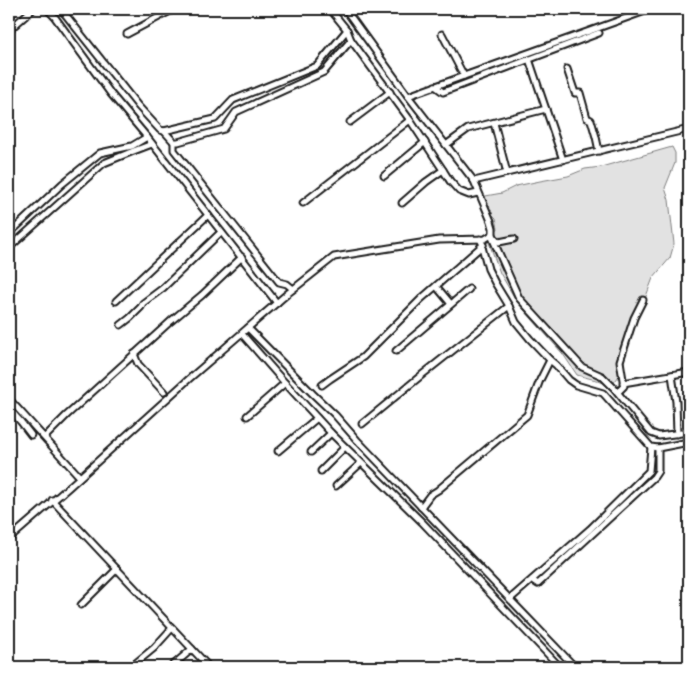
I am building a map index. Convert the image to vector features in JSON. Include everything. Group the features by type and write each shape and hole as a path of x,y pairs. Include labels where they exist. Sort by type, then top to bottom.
{"street":[{"path":"9,30 33,9"},
{"path":"47,9 111,94 277,303"},
{"path":"61,9 138,106 174,142 174,150 279,282 288,284 293,289"},
{"path":"127,34 174,9"},
{"path":"330,9 347,30 351,40 410,120 450,181 459,191 469,195 478,193"},
{"path":"408,96 650,9"},
{"path":"348,10 408,96 474,181 491,221 492,235 519,298 582,367 602,376 618,392 651,433 659,436 689,432"},
{"path":"164,132 215,119 233,100 317,66 347,30"},
{"path":"435,86 443,92 599,33"},
{"path":"442,34 464,76"},
{"path":"174,142 224,129 236,112 324,72 351,40"},
{"path":"529,59 563,160"},
{"path":"567,69 575,93 580,93 587,118 591,120 599,151"},
{"path":"350,122 390,92"},
{"path":"446,145 468,130 546,109"},
{"path":"302,203 410,120"},
{"path":"494,123 507,173"},
{"path":"474,181 689,129"},
{"path":"9,234 62,184 100,153 132,146 147,137"},
{"path":"384,176 425,142"},
{"path":"9,248 104,163 152,144"},
{"path":"402,203 443,170"},
{"path":"116,301 208,215"},
{"path":"121,325 143,303 163,288 221,232"},
{"path":"492,235 499,242 514,239"},
{"path":"9,539 190,378 293,289 334,257 440,240 485,239 492,235"},
{"path":"480,239 488,269 516,322 569,380 576,385 603,393 651,447 658,448 689,442"},
{"path":"322,385 363,357 421,299 483,245"},
{"path":"44,437 67,414 202,295 242,257"},
{"path":"436,286 451,304"},
{"path":"396,351 470,289"},
{"path":"618,392 624,386 620,361 634,318 643,300"},
{"path":"362,424 509,306"},
{"path":"248,328 335,415 576,667"},
{"path":"242,334 331,433 422,522 560,667"},
{"path":"134,354 138,364 164,392"},
{"path":"421,507 430,495 527,415 540,380 550,360"},
{"path":"623,383 689,372"},
{"path":"672,375 676,402 677,434"},
{"path":"247,416 285,383"},
{"path":"9,399 80,477"},
{"path":"9,410 22,422 31,435"},
{"path":"278,452 317,418"},
{"path":"311,452 331,433"},
{"path":"320,471 345,447"},
{"path":"510,599 590,529 649,471 651,447"},
{"path":"532,580 538,584 654,477 658,471 658,448"},
{"path":"336,486 361,463"},
{"path":"52,500 209,667"},
{"path":"81,605 117,570"},
{"path":"131,667 154,648 172,628"},
{"path":"171,667 192,649"}],"shaded area":[{"path":"672,147 675,153 675,163 665,188 669,200 674,244 670,258 653,278 624,354 624,370 611,386 577,375 563,354 517,302 500,273 486,234 498,229 496,218 485,207 480,197 502,193 516,186 568,176 585,169 601,167"}]}
